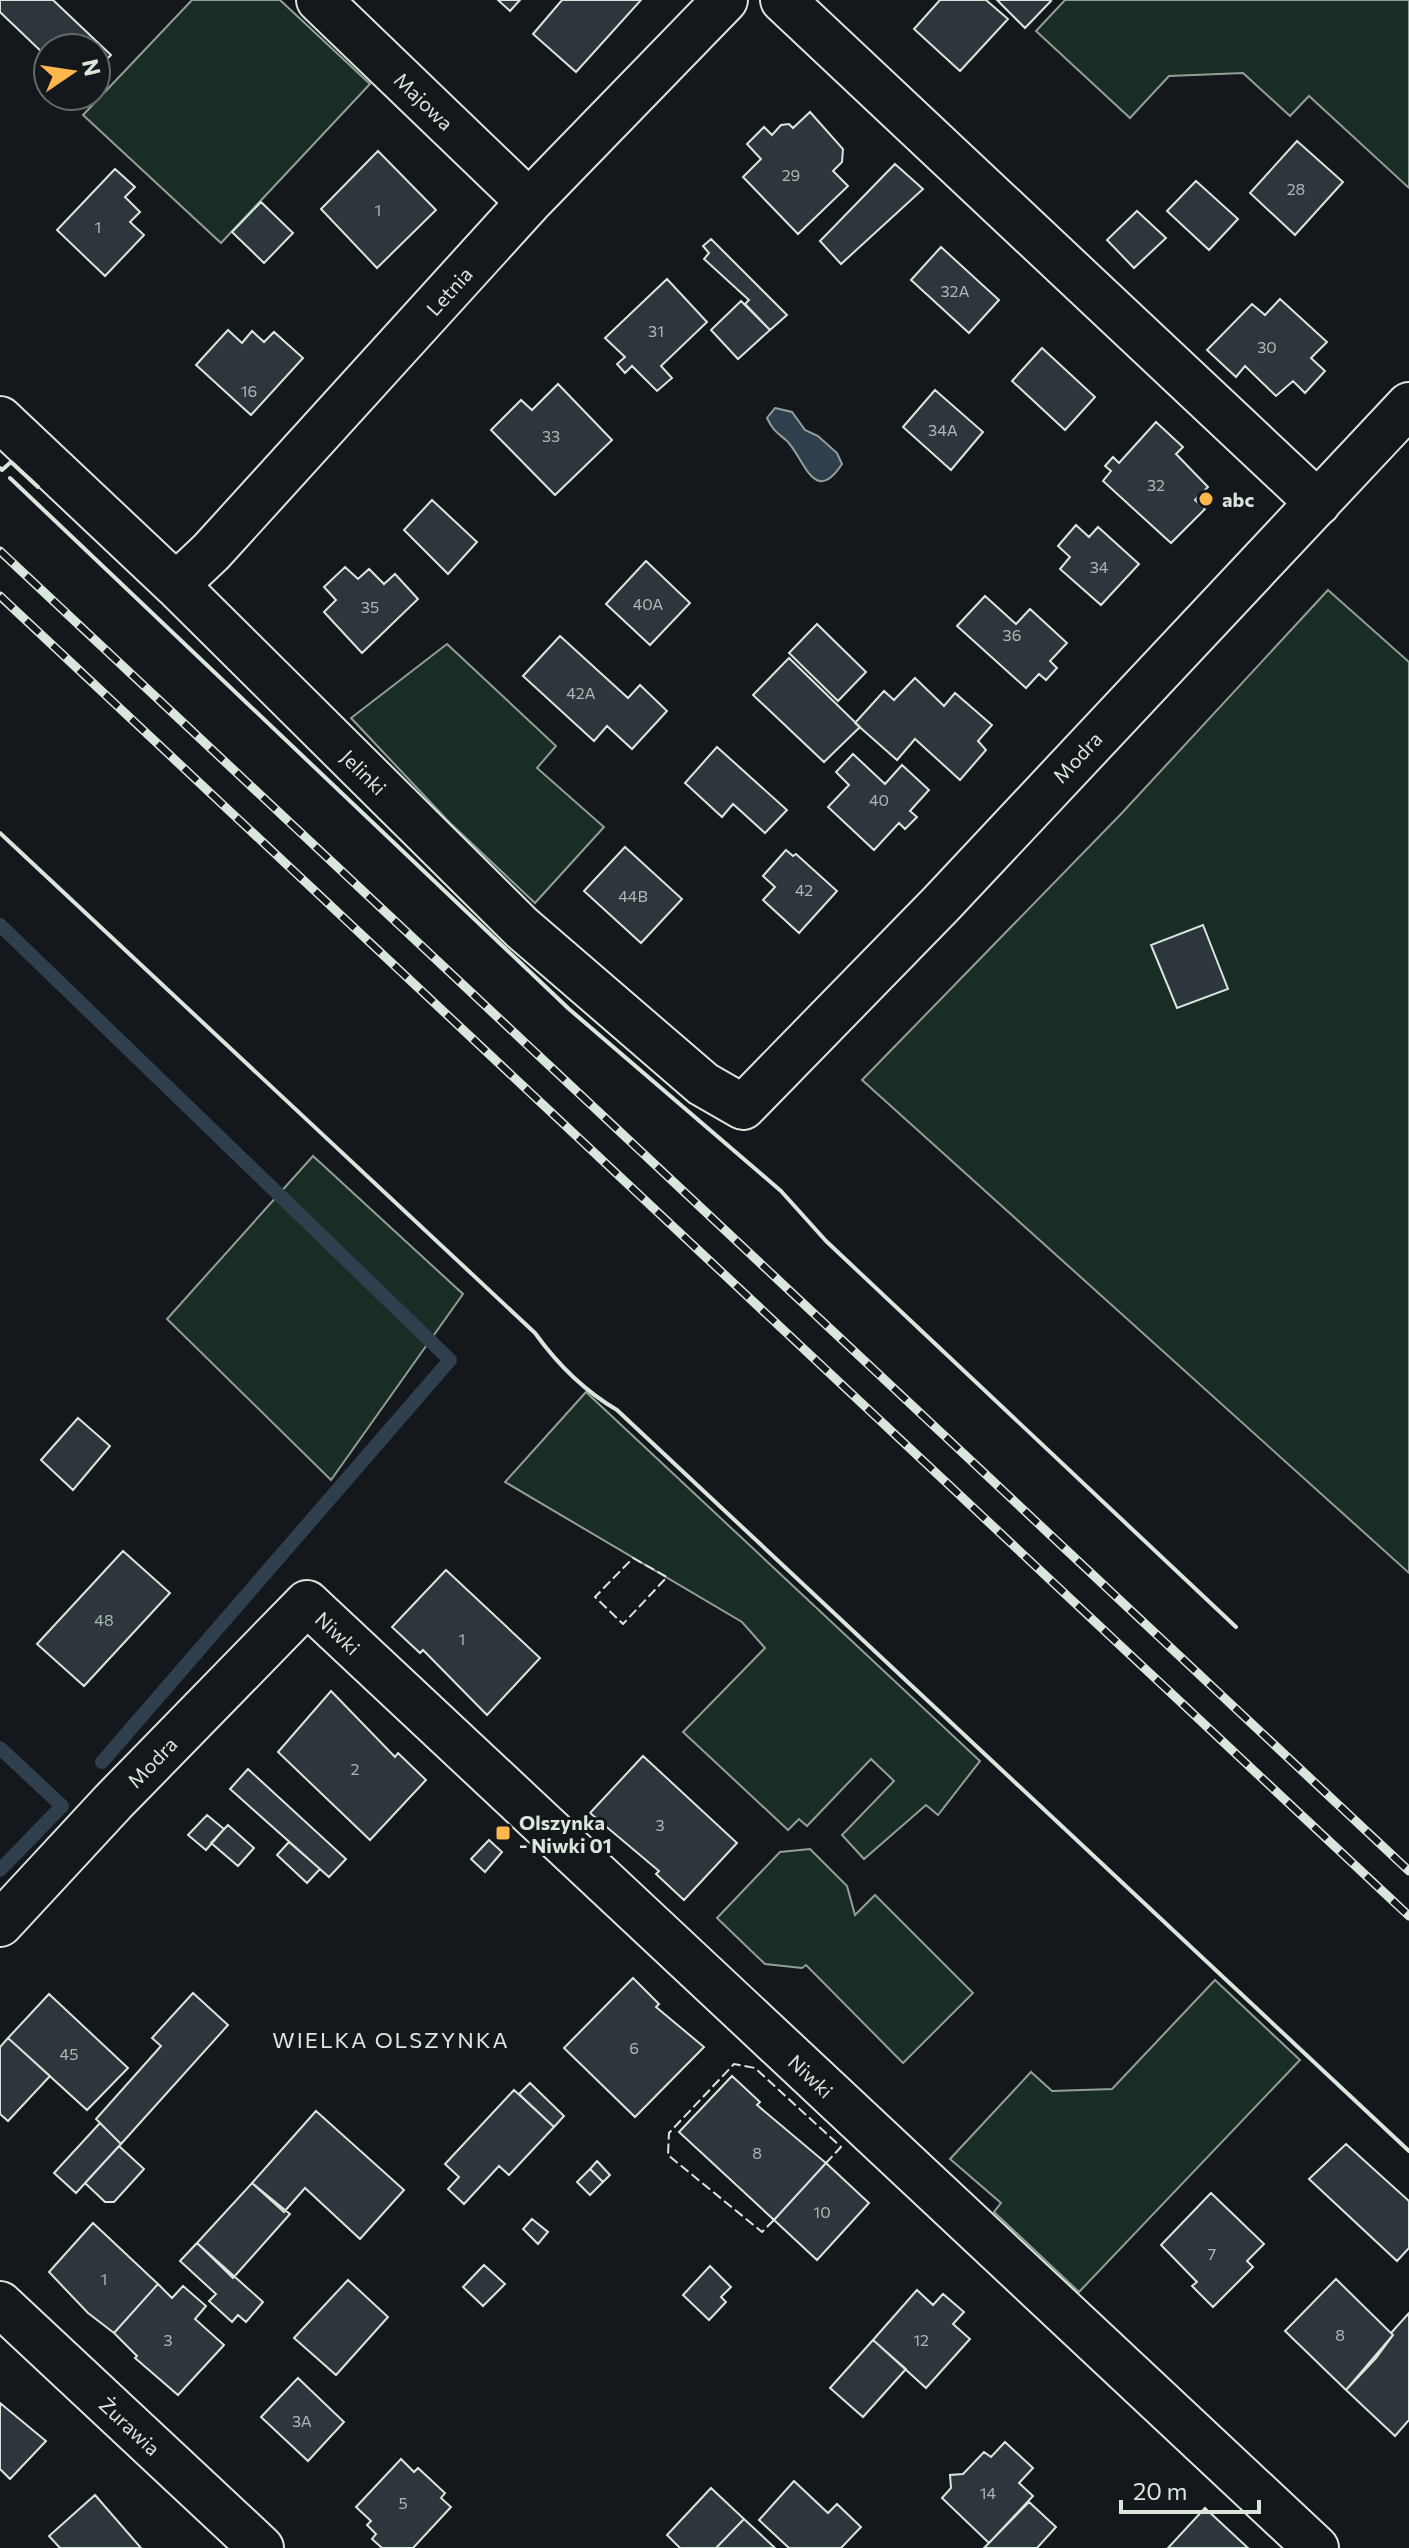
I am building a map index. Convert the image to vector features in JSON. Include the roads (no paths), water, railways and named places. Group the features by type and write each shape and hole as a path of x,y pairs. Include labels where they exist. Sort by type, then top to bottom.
{"street":[{"name":"Majowa","path":"319,0 529,202"},
{"name":"Letnia","path":"176,585 211,552 529,202 725,0"},
{"path":"783,0 1318,503"},
{"name":"Modra","path":"743,1107 941,904 1409,405"},
{"name":"Jelinki","path":"0,419 176,585 522,928 703,1084 743,1107"},
{"name":"Modra","path":"0,1924 307,1603"},
{"name":"Niwki","path":"307,1603 1316,2548"},
{"name":"Żurawia","path":"0,2304 261,2548"}],"water":[{"path":"775,408 792,412 805,430 818,436 837,453 842,464 832,476 824,481 810,475 787,441 769,422 767,418"}],"waterway":[{"path":"0,925 450,1360 102,1762"},
{"path":"0,1748 62,1806 0,1870"}],"railway":[{"path":"0,551 1409,1871"},
{"path":"0,596 1409,1916"}],"place":[{"name":"abc","path":"1206,499"},
{"name":"Olszynka - Niwki 01","path":"503,1833"}],"district":[{"name":"WIELKA OLSZYNKA","path":"391,2039"}]}
